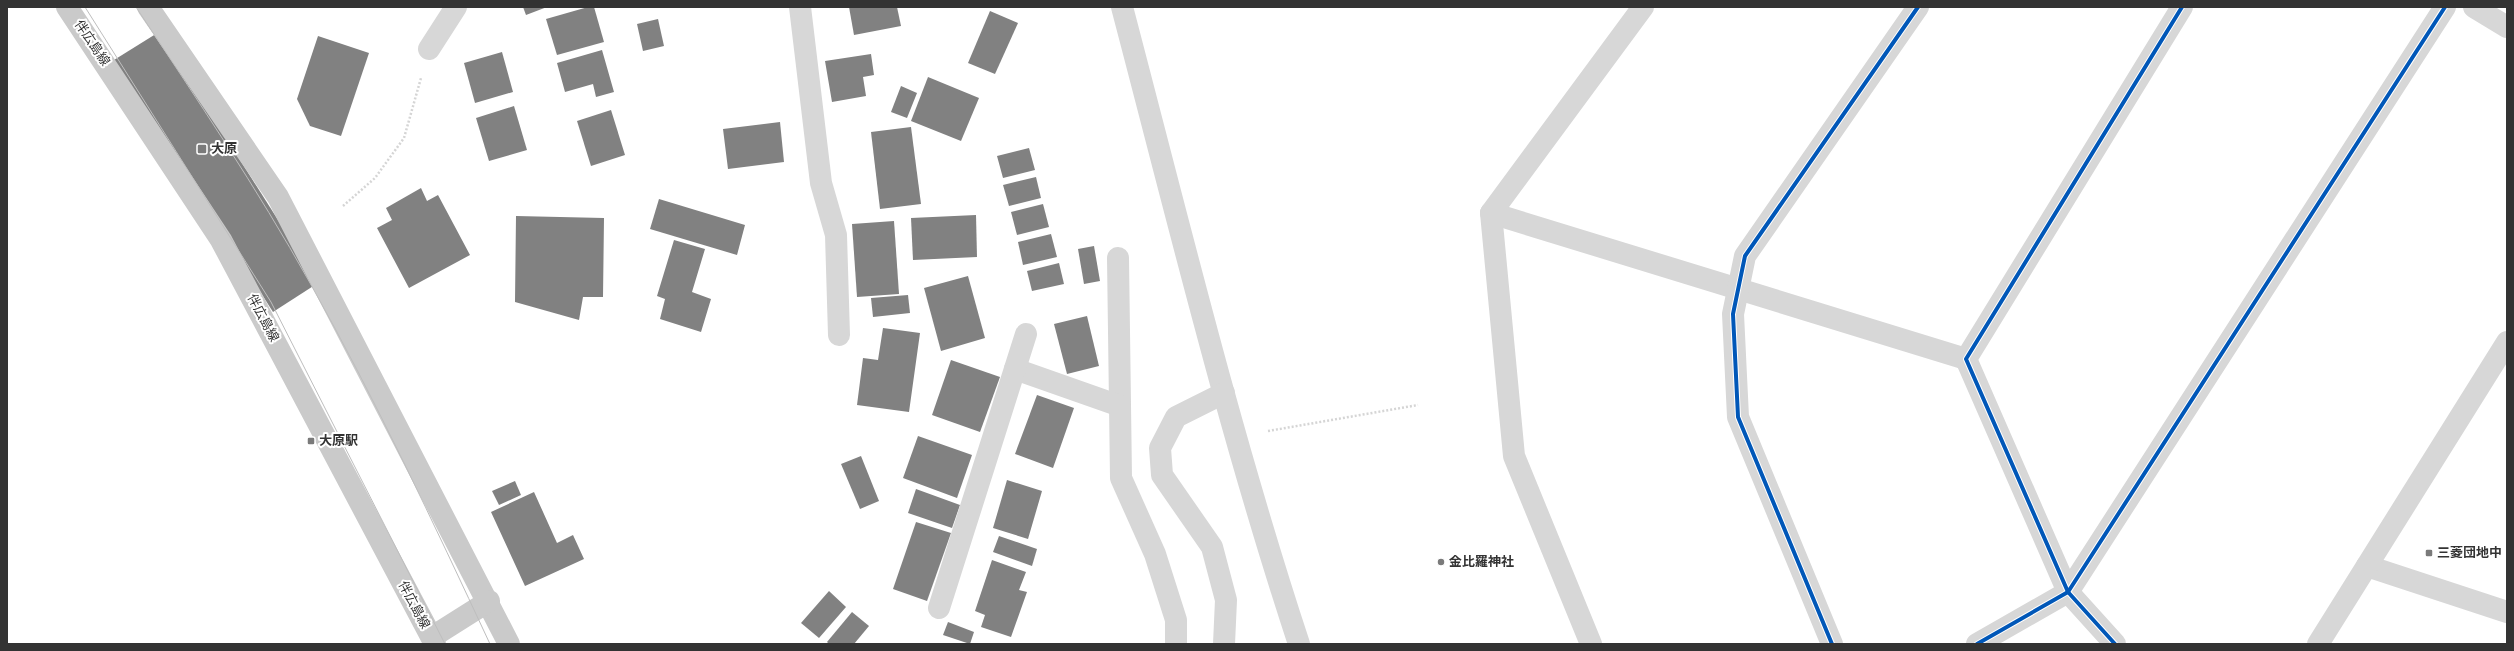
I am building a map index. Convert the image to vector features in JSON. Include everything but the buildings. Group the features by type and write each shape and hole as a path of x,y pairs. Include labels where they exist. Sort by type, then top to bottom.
{"main road":[{"name":"伴広島線","path":"66,7 222,240 433,640"},
{"path":"148,7 278,197 509,644"},
{"path":"433,640 488,601"}],"street":[{"path":"429,49 456,7"},
{"path":"800,7 821,183 836,235 839,335"},
{"path":"1122,7 1224,393 1265,541 1299,644"},
{"path":"1591,644 1514,456 1491,213 1643,7"},
{"path":"1832,644 1738,417 1733,314 1736,288 1744,256 1918,7"},
{"path":"1966,359 2182,7"},
{"path":"1977,644 2068,592 2445,7"},
{"path":"2474,7 2507,27"},
{"path":"1491,213 1966,359 2068,592 2114,644"},
{"path":"1118,258 1121,478 1155,554 1176,620 1176,644"},
{"path":"939,608 1026,334"},
{"path":"2318,644 2367,566 2499,371 2507,342"},
{"path":"1015,369 1120,406"},
{"path":"1224,393 1176,417 1160,448 1162,475 1212,547 1226,600 1224,644"},
{"path":"2367,566 2507,612"}],"path":[{"path":"343,206 375,178 404,138 429,49"},
{"path":"1268,431 1418,405"}],"tram line":[{"path":"85,7 271,302 445,644"},
{"path":"136,7 247,178 310,283 381,416 490,644"}],"cycle path":[{"path":"1832,644 1738,417 1733,314 1745,256 1918,7"},
{"path":"2115,644 2068,592 1966,359 2182,7"},
{"path":"1977,644 2068,592 2445,7"}],"place":[{"name":"大原","path":"202,149"},
{"name":"大原駅","path":"311,441"},
{"name":"三菱団地中","path":"2429,553"},
{"name":"金比羅神社","path":"1441,562"}]}
